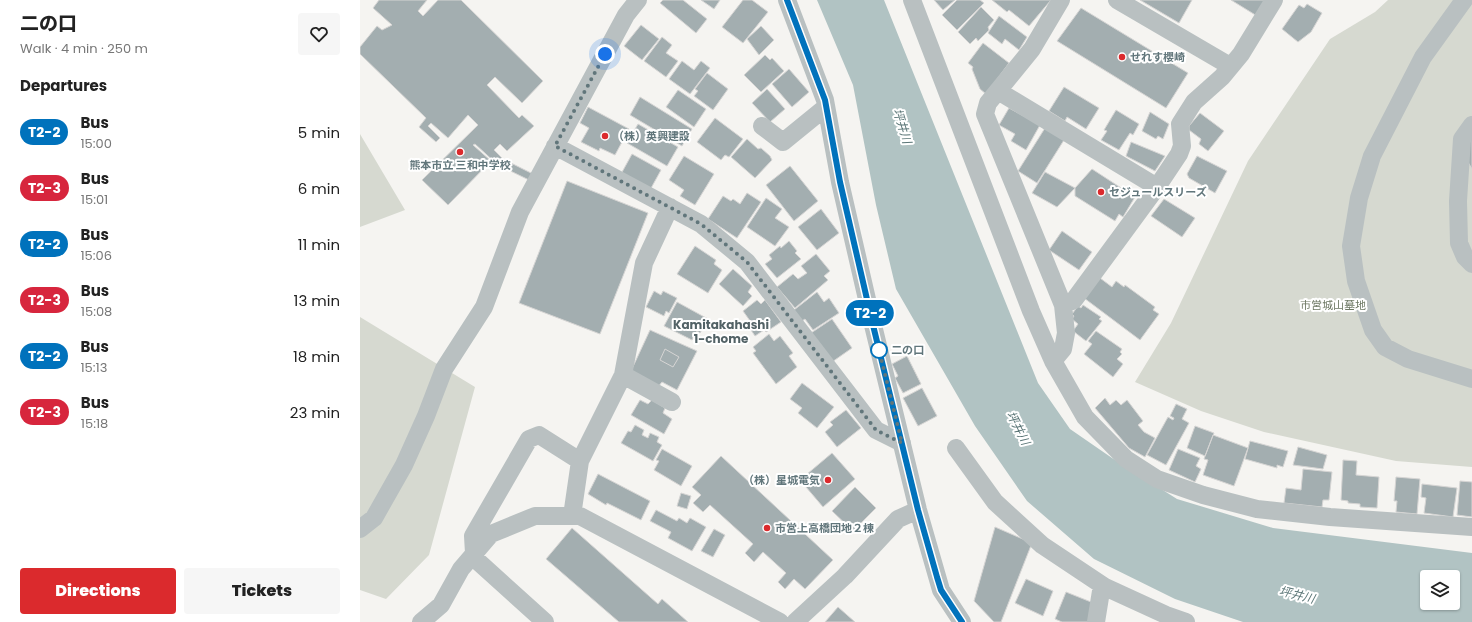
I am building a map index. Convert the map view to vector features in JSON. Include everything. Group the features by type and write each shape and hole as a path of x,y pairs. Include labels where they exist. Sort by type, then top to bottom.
{"street":[{"path":"360,529 374,518 404,465 426,416 444,369 484,307 520,212 626,15 638,0"},
{"path":"787,0 826,107 840,182 918,510 941,590 962,622"},
{"path":"912,0 1031,311 1053,361 1085,417 1126,459 1157,479 1203,495 1257,509 1330,517 1472,527"},
{"path":"1053,361 1064,349 1066,333 1063,305 985,114 988,103 1032,49 1061,0"},
{"path":"1117,0 1230,66"},
{"path":"1063,305 1074,300 1157,187 1182,146 1180,124 1194,102 1222,77 1240,54 1274,0"},
{"path":"1464,0 1422,57 1372,156 1359,198 1350,246 1356,281 1372,330 1385,347 1408,359 1472,379"},
{"path":"998,91 1157,187"},
{"path":"762,126 783,142 826,107"},
{"path":"1472,125 1462,139 1458,201 1459,243 1465,257 1472,264"},
{"path":"555,146 701,224 747,262 876,430 902,443"},
{"path":"572,516 580,461 623,375 644,263 670,207"},
{"path":"623,375 672,402"},
{"path":"545,622 473,555 473,536 529,439 539,435 580,461"},
{"path":"956,448 995,502 1042,545 1102,585 1166,615 1186,622"},
{"path":"795,622 845,576 898,519 918,510"},
{"path":"421,622 441,605 461,569 491,534 535,516 580,516 780,622"},
{"path":"1096,622 1102,585"}],"green space":[{"name":"市営城山墓地","path":"1388,0 1472,0 1472,467 1396,461 1264,432 1201,411 1135,382 1171,323 1248,161 1330,39 1375,12"},
{"path":"360,134 405,210 360,227"},
{"path":"360,317 475,387 429,555 386,599 360,590"}],"water":[{"name":"坪井川","path":"817,0 884,0 1038,383 1070,429 1112,458 1177,499 1273,528 1472,553 1472,622 1243,622 1175,599 1094,559 1027,501 975,426 896,289 876,205 853,85"}],"building":[{"name":"熊本市立 三和中学校","path":"379,0 427,0 418,11 423,16 438,0 461,0 543,81 522,103 495,77 487,85 519,118 522,115 534,126 507,151 500,144 494,150 503,159 533,174 529,180 498,165 475,144 473,145 491,161 448,205 422,180 478,125 468,115 448,138 431,123 428,126 440,138 436,142 419,127 426,118 360,54 360,47 377,26 382,30 392,25 373,8"},
{"path":"663,0 683,0 707,19 696,33 660,3"},
{"path":"701,0 720,0 714,9"},
{"path":"743,0 752,0 768,12 743,43 722,27"},
{"path":"934,0 955,0 943,10"},
{"path":"957,0 980,0 984,3 957,30 942,15"},
{"path":"992,0 1051,0 1029,26 1009,10 1007,12"},
{"path":"1140,0 1192,0 1179,23"},
{"path":"1231,0 1267,0 1257,16"},
{"path":"1307,4 1322,13 1311,32 1298,42 1282,29 1299,5 1304,8"},
{"path":"981,7 994,20 988,27 989,30 978,41 976,38 970,44 958,32"},
{"name":"せれす櫻崎","path":"1081,8 1188,73 1166,108 1057,41"},
{"path":"999,16 1027,37 1019,50 1005,39 1002,44 988,33"},
{"path":"641,25 659,39 642,60 624,46"},
{"path":"761,26 774,40 759,55 747,39"},
{"path":"662,37 672,45 666,53 678,61 666,77 644,61"},
{"path":"983,43 1009,63 986,94 980,89 972,69 973,67 968,63"},
{"path":"765,55 770,60 772,58 784,71 761,92 744,75"},
{"path":"682,61 694,70 701,61 710,68 690,94 669,79"},
{"path":"789,69 809,92 792,107 772,84"},
{"path":"707,73 728,89 713,110 694,96 698,91 695,89"},
{"path":"1064,87 1099,108 1086,129 1067,117 1065,121 1049,111"},
{"path":"767,89 785,109 770,122 752,103"},
{"path":"678,90 706,109 694,127 666,107"},
{"path":"640,97 692,129 682,146 630,115"},
{"name":"（株）英興建設","path":"588,107 629,129 615,155 600,148 599,151 581,142 589,128 580,123"},
{"path":"1009,108 1040,125 1026,150 1011,141 1015,134 999,125"},
{"path":"1116,110 1139,124 1133,135 1130,133 1119,150 1101,140 1107,131 1104,130"},
{"path":"1150,112 1169,124 1163,139 1158,136 1156,139 1142,131"},
{"path":"1200,113 1224,131 1208,151 1199,144 1201,139 1189,130 1189,126"},
{"path":"715,118 743,139 729,157 725,155 721,160 697,142"},
{"path":"638,124 678,147 667,166 627,143"},
{"path":"1045,128 1064,140 1037,183 1018,171"},
{"path":"1472,135 1472,169 1468,162 1467,152"},
{"path":"747,139 758,149 761,148 770,156 772,160 755,178 731,157"},
{"path":"1131,142 1165,156 1155,171 1126,156"},
{"path":"632,154 661,170 650,190 621,174"},
{"path":"684,156 714,174 695,205 680,196 684,190 669,180"},
{"path":"1197,156 1227,171 1215,193 1189,178 1187,174"},
{"path":"790,166 818,201 794,221 766,185"},
{"name":"セジュールスリーズ","path":"1092,169 1135,197 1123,217 1119,214 1115,221 1075,196 1075,188"},
{"path":"1045,172 1075,188 1057,207 1032,193"},
{"path":"567,181 648,213 600,334 519,303"},
{"path":"747,193 761,202 737,238 708,219 723,196 731,201 733,199 740,204"},
{"path":"766,198 782,209 775,218 789,227 775,246 747,227"},
{"path":"1164,199 1195,218 1182,237 1151,216"},
{"path":"821,209 839,233 817,250 798,227"},
{"path":"1062,231 1092,252 1079,270 1049,250"},
{"path":"789,241 797,251 795,253 801,259 777,278 765,264 772,259 769,255"},
{"path":"695,246 716,260 714,264 722,270 708,293 677,274"},
{"path":"816,254 830,271 824,276 828,280 795,308 777,287 793,274 798,279 807,273 801,266"},
{"path":"733,269 752,286 748,292 752,296 743,306 719,284"},
{"path":"1100,278 1112,287 1116,281 1124,287 1125,285 1155,307 1153,310 1159,314 1140,340 1084,298"},
{"path":"654,291 661,295 663,291 677,298 669,313 666,311 664,316 646,307"},
{"path":"817,292 824,302 829,298 839,313 813,330 805,319 802,321 794,310"},
{"path":"757,300 761,304 765,300 781,322 766,332 764,330 755,336 749,327 753,325 743,311"},
{"path":"677,302 708,319 700,333 697,331 692,340 664,326"},
{"path":"1083,305 1101,317 1099,319 1102,321 1086,341 1073,331 1078,324 1072,319 1074,316 1072,314 1078,306 1081,308"},
{"path":"832,319 852,348 832,362 811,333"},
{"path":"650,330 697,351 677,390 662,382 658,387 631,371"},
{"path":"1096,331 1122,349 1120,352 1122,354 1117,359 1123,364 1113,377 1084,354 1092,344 1088,341"},
{"path":"769,334 774,341 780,336 793,353 789,356 797,367 776,384 753,353 756,351 753,347"},
{"path":"665,349 679,357 673,367 660,360"},
{"path":"907,356 921,384 903,393 895,378 898,376 892,364"},
{"path":"802,383 834,407 817,428 798,413 802,408 790,399"},
{"path":"922,388 937,416 918,426 903,398"},
{"path":"1105,398 1110,405 1116,400 1121,405 1127,400 1143,421 1138,425 1144,432 1155,438 1145,457 1129,448 1095,408"},
{"path":"640,400 648,404 652,400 665,408 663,413 672,419 664,434 631,415"},
{"path":"1176,404 1187,409 1182,419 1189,423 1166,465 1147,455 1168,417 1173,420 1174,418 1170,416"},
{"path":"846,410 861,428 837,447 825,432 833,425 830,422"},
{"path":"635,425 644,430 642,435 648,438 650,433 659,437 657,442 662,445 653,461 621,443 628,431 631,432"},
{"path":"1195,426 1214,433 1205,456 1187,448"},
{"path":"1213,435 1248,448 1234,486 1203,475 1208,460 1204,459"},
{"path":"1250,441 1288,451 1283,467 1277,465 1277,468 1245,459"},
{"path":"1298,447 1327,455 1323,469 1293,465"},
{"path":"662,449 692,466 681,486 654,470 659,461 656,460"},
{"path":"1178,449 1200,458 1196,466 1201,469 1195,482 1169,470"},
{"name":"（株）星城電気","path":"832,453 855,479 823,507 800,480"},
{"name":"市営上高橋団地２棟","path":"721,456 833,560 805,589 794,579 785,589 778,582 786,573 763,552 754,562 745,553 753,544 710,505 703,512 693,503 701,495 692,487"},
{"path":"1343,460 1357,461 1356,475 1379,477 1377,508 1360,507 1360,504 1348,503 1348,501 1341,500"},
{"path":"1303,469 1332,472 1329,500 1323,500 1322,507 1284,503 1286,488 1301,490"},
{"path":"598,474 650,501 641,520 607,503 606,505 588,494"},
{"path":"1396,477 1420,479 1417,514 1396,512 1397,501 1394,501"},
{"path":"1460,481 1472,482 1472,517 1457,515"},
{"path":"1422,484 1457,488 1453,517 1424,513 1426,498 1421,497"},
{"path":"855,487 876,508 853,531 832,511"},
{"path":"681,493 691,496 687,509 677,506"},
{"path":"656,510 677,521 679,518 687,523 690,518 706,527 692,551 668,538 671,532 650,521"},
{"path":"995,527 1032,543 1001,622 994,622 974,601"},
{"path":"572,528 658,604 662,599 688,622 619,622 546,559"},
{"path":"714,529 725,535 713,557 701,551"},
{"path":"1026,579 1053,591 1043,616 1015,603"},
{"path":"1066,592 1096,604 1089,622 1062,622 1055,619"},
{"path":"838,607 855,622 825,622"}],"bus line":[{"name":"T2-2","path":"787,0 825,100 840,182 918,510 941,590 962,622"}],"place":[{"name":"せれす櫻崎","path":"1122,57"},
{"name":"（株）英興建設","path":"605,136"},
{"name":"熊本市立 三和中学校","path":"460,152"},
{"name":"セジュールスリーズ","path":"1101,192"},
{"name":"二の口","path":"879,350"},
{"name":"（株）星城電気","path":"828,480"},
{"name":"市営上高橋団地２棟","path":"767,528"}],"district":[{"name":"Kamitakahashi 1-chome","path":"721,332"}],"route":[{"path":"605,54 555,146 701,224 747,262 876,430 902,443 879,350"}]}
